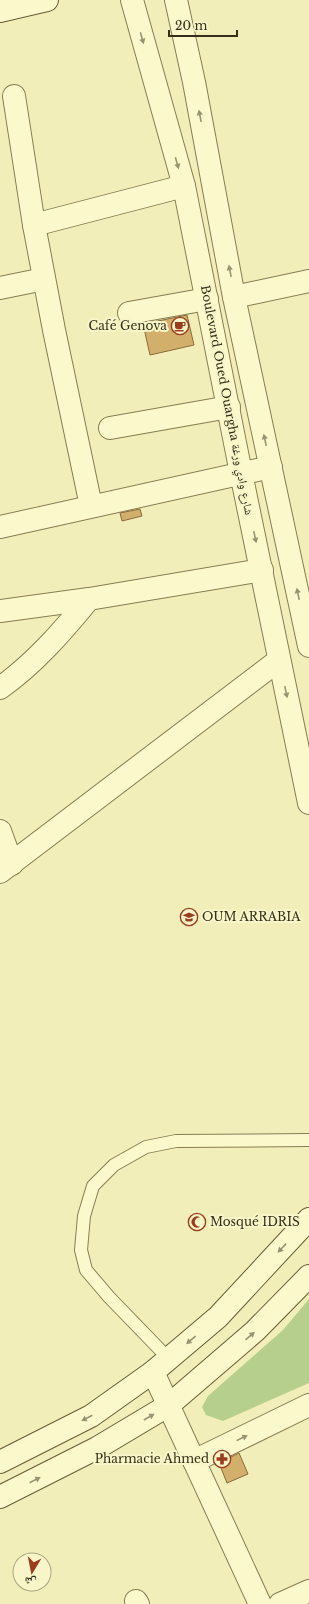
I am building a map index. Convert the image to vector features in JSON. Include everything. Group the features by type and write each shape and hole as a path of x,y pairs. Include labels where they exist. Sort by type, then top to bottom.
{"street":[{"path":"0,11 47,0"},
{"name":"Boulevard Oued Ouargha شارع وادي ورغة","path":"132,0 184,186 309,803"},
{"path":"176,0 194,82 234,297 309,646"},
{"path":"14,96 44,279 91,506"},
{"path":"34,225 184,186"},
{"path":"0,288 44,279"},
{"path":"234,297 309,281"},
{"path":"129,314 207,299"},
{"path":"110,428 229,407"},
{"path":"0,527 271,467"},
{"path":"0,611 89,599 262,570"},
{"path":"0,688 21,674 66,628 89,599"},
{"path":"0,831 6,868 279,660"},
{"path":"0,1462 91,1416 161,1366 218,1317 309,1219"},
{"path":"0,1497 97,1448 169,1406 256,1331 309,1276"},
{"path":"161,1366 169,1406 260,1604"},
{"path":"194,1461 309,1405"},
{"path":"280,1604 309,1591"}],"lane":[{"path":"161,1366 109,1297 86,1270 81,1250 84,1216 93,1186 114,1165 146,1147 176,1141 309,1140"}],"green space":[{"path":"309,1299 309,1383 223,1421 206,1415 202,1407 208,1396 283,1330"}],"building":[{"path":"187,315 194,345 150,355 143,324"},
{"path":"140,509 142,516 122,521 120,513"},
{"path":"239,1453 248,1474 227,1483 219,1463"}],"place":[{"name":"Café Genova","path":"180,326"},
{"name":"OUM ARRABIA","path":"189,917"},
{"name":"Mosqué IDRIS","path":"197,1222"},
{"name":"Pharmacie Ahmed","path":"222,1459"}]}
